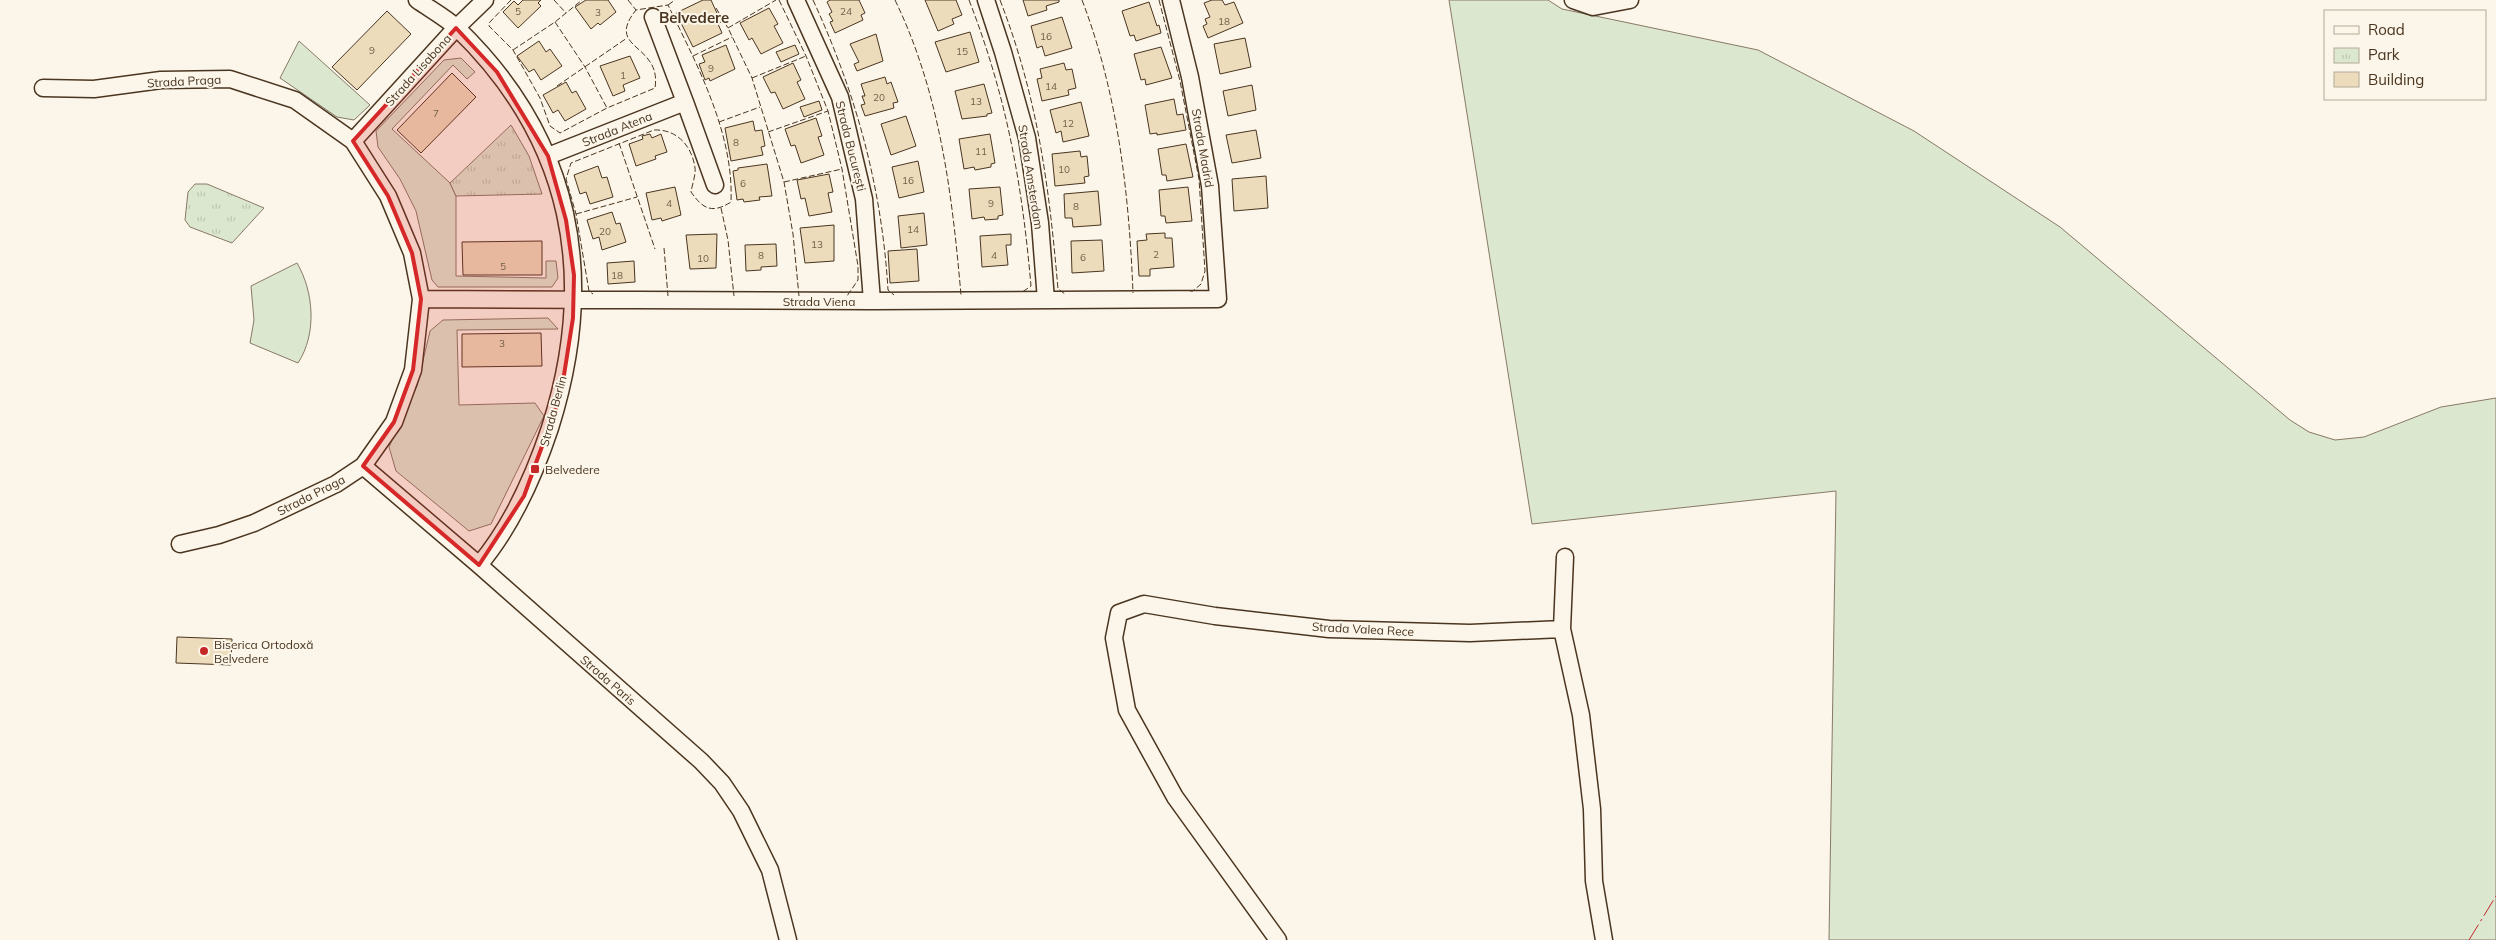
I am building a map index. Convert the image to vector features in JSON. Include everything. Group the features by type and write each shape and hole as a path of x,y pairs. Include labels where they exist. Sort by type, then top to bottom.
{"street":[{"path":"417,0 456,28"},
{"name":"Strada Lisabona","path":"353,141 456,28 485,0"},
{"name":"Strada București","path":"796,0 840,98 864,199 872,301"},
{"name":"Strada Amsterdam","path":"986,0 1027,138 1040,223 1046,300"},
{"name":"Strada Madrid","path":"1170,0 1190,76 1210,186 1218,299"},
{"path":"1573,0 1593,7 1629,0"},
{"path":"653,17 715,185"},
{"name":"Strada Berlin","path":"456,28 497,72 520,106 548,156 555,174 571,247 574,300 561,394 543,450 524,496 490,553 479,565"},
{"name":"Strada Praga","path":"43,88 94,89 160,80 230,79 295,100 353,141 388,196 412,254 421,299 413,370 394,422 363,466 336,484 254,523 219,535 180,544"},
{"name":"Strada Atena","path":"548,156 685,102"},
{"name":"Strada Viena","path":"421,299 872,301 1218,299"},
{"name":"Strada Paris","path":"363,466 479,565 701,761 722,783 741,811 770,870 788,940"},
{"path":"1565,557 1562,629 1581,715 1592,809 1594,880 1604,940"},
{"name":"Strada Valea Rece","path":"1278,940 1175,797 1127,710 1114,638 1119,613 1144,604 1215,616 1329,629 1470,633 1562,629"}],"highlighted area":[{"path":"456,28 497,72 548,156 566,220 574,275 573,318 561,394 524,496 479,565 363,466 394,422 413,370 421,299 412,253 388,196 353,141"}],"green space":[{"path":"1449,0 1548,0 1562,9 1758,50 1914,131 2060,227 2290,420 2309,432 2335,440 2364,437 2441,407 2496,398 2496,940 1829,940 1836,491 1532,524"},
{"path":"299,41 370,105 354,120 337,117 280,78"},
{"path":"461,58 475,72 467,79 453,65 392,129 450,183 456,196 456,276 546,278 546,261 556,261 558,278 552,287 438,287 432,280 416,211 400,179 378,147 376,131 444,60"},
{"path":"511,125 529,156 542,194 456,196 450,183"},
{"path":"195,184 207,184 264,208 232,243 190,227 185,220 188,192"},
{"path":"297,263 307,287 311,313 308,339 298,363 250,343 254,320 251,286"},
{"path":"548,318 558,329 457,330 459,405 535,403 544,416 491,524 469,531 396,471 389,447 417,386 430,331 443,320"}],"building":[{"path":"523,0 541,0 538,3 541,6 518,28 503,12 514,1 518,5"},
{"path":"586,0 608,0 616,12 600,25 598,23 591,29 575,7"},
{"path":"703,0 711,0 721,22 718,24 722,33 693,47 676,13"},
{"path":"830,0 859,0 865,13 861,15 863,20 835,33 830,22 833,21 829,14 832,12 827,2"},
{"path":"925,0 956,0 962,15 952,19 954,24 938,31"},
{"path":"1023,0 1059,0 1059,2 1046,6 1047,10 1028,16"},
{"path":"1212,0 1222,0 1225,5 1234,2 1243,23 1208,38 1203,26 1207,24 1205,19 1210,17 1204,3"},
{"path":"1149,2 1161,33 1136,41 1134,35 1130,36 1122,11"},
{"path":"769,8 778,24 774,26 783,43 761,54 752,38 749,40 740,23"},
{"path":"387,11 411,34 357,90 332,67"},
{"path":"1062,17 1072,48 1045,56 1042,46 1037,48 1031,26"},
{"path":"970,32 979,62 946,72 935,42"},
{"path":"876,34 883,61 857,71 854,64 859,62 850,44"},
{"path":"1245,38 1251,67 1220,74 1214,44"},
{"path":"539,41 546,52 550,49 562,66 541,80 534,69 529,72 517,56"},
{"path":"726,45 735,69 710,81 709,78 705,80 699,64 705,62 702,55"},
{"path":"795,45 799,54 781,62 776,52"},
{"path":"1161,47 1172,78 1146,85 1145,79 1141,80 1134,54"},
{"path":"630,56 640,78 623,85 625,91 613,96 600,66"},
{"path":"793,63 801,80 797,82 805,99 783,109 775,92 771,93 763,77"},
{"path":"1064,63 1066,70 1072,69 1076,88 1068,90 1069,95 1042,101 1037,79 1042,78 1040,69"},
{"path":"452,73 476,97 421,153 397,130"},
{"path":"885,77 887,84 891,82 898,102 893,103 894,108 865,116 861,105 865,104 862,96 865,96 861,84"},
{"path":"566,82 572,93 576,91 586,109 565,121 558,110 553,113 543,95"},
{"path":"984,84 992,113 987,114 987,116 962,119 955,91"},
{"path":"1252,85 1256,110 1228,116 1223,91"},
{"path":"1174,99 1177,115 1183,114 1186,130 1157,135 1157,133 1150,134 1145,105"},
{"path":"819,101 822,110 804,117 800,107"},
{"path":"1081,102 1089,136 1063,142 1061,131 1056,133 1050,110"},
{"path":"906,116 916,146 891,155 881,124"},
{"path":"816,118 822,136 818,137 824,155 801,163 795,145 791,146 785,129"},
{"path":"753,121 755,131 762,130 765,146 761,147 763,155 731,161 725,128"},
{"path":"1256,130 1261,158 1232,163 1226,135"},
{"path":"650,134 652,138 661,134 667,152 655,156 656,159 636,166 629,144 643,139 642,136"},
{"path":"990,134 995,163 991,164 991,167 975,170 974,167 964,169 959,139"},
{"path":"1186,144 1193,177 1167,181 1166,175 1162,175 1158,149"},
{"path":"1080,151 1081,157 1087,156 1089,176 1084,177 1085,183 1055,186 1052,154"},
{"path":"918,161 924,192 899,198 892,167"},
{"path":"767,164 772,196 759,197 760,200 744,202 743,199 737,200 733,171 738,170 738,168"},
{"path":"598,166 602,178 607,177 613,197 590,204 586,192 580,194 574,175"},
{"path":"829,174 833,192 828,193 832,212 809,216 805,198 801,199 797,180"},
{"path":"1266,176 1268,208 1234,211 1232,179"},
{"path":"675,187 681,215 662,221 661,218 652,220 646,193"},
{"path":"1000,187 1003,215 998,216 998,219 985,220 984,217 972,219 969,189"},
{"path":"1188,187 1192,221 1166,223 1165,216 1161,216 1159,190"},
{"path":"1098,191 1101,225 1073,227 1072,218 1065,218 1064,194"},
{"path":"612,212 616,224 620,223 626,242 602,250 599,237 593,239 587,220"},
{"path":"924,213 927,245 901,248 898,216"},
{"path":"834,225 834,261 805,263 800,228"},
{"path":"1165,233 1165,238 1172,238 1174,267 1150,269 1150,276 1139,276 1137,241 1147,240 1146,234"},
{"path":"717,234 716,268 690,269 686,235"},
{"path":"1011,234 1011,245 1006,245 1008,265 982,267 980,236"},
{"path":"1102,240 1104,271 1072,273 1071,241"},
{"path":"542,241 542,275 463,275 462,242"},
{"path":"776,244 777,266 761,267 761,270 746,271 745,245"},
{"path":"917,249 919,281 890,283 888,251"},
{"path":"634,261 635,282 608,284 607,263"},
{"path":"541,333 542,366 462,367 462,334"},
{"name":"Biserica Ortodoxă Belvedere","path":"177,637 232,639 231,665 176,663"}],"fence":[{"path":"511,0 489,23 489,26 513,50 540,98 550,126 560,133 607,108 655,88 655,73 650,62 626,33 628,23 636,10 668,5 691,51 712,100 720,125 730,176 731,202 718,208 713,209 704,206 691,192 695,171 693,160 682,140 669,132 654,130 571,163 566,179 576,214 589,291 593,294"},
{"path":"554,0 566,13"},
{"path":"513,50 555,22 582,0"},
{"path":"628,0 636,10"},
{"path":"668,5 675,0"},
{"path":"728,28 776,0"},
{"path":"779,0 806,56 828,111 842,169 858,266 858,280 847,296"},
{"path":"813,0 842,70 864,142 880,215 888,290 894,295"},
{"path":"895,0 923,71 942,144 953,219 961,295"},
{"path":"969,0 993,72 1011,141 1023,212 1031,286 1021,293"},
{"path":"1000,0 1013,36 1033,107 1046,178 1058,289 1065,294"},
{"path":"1082,0 1105,71 1120,144 1125,181 1133,293"},
{"path":"1159,0 1180,81 1199,179 1205,271 1201,284 1193,291 1190,291"},
{"path":"716,8 728,28 752,78 784,182 793,234 799,296"},
{"path":"555,22 585,67 607,108"},
{"path":"693,56 732,37"},
{"path":"557,86 627,38"},
{"path":"752,78 806,56"},
{"path":"719,122 760,107"},
{"path":"768,132 828,111"},
{"path":"619,143 655,249"},
{"path":"784,182 842,169"},
{"path":"576,214 637,197"},
{"path":"721,208 728,240 734,296"},
{"path":"664,248 668,296"}],"power":[{"path":"2469,940 2496,896"}],"place":[{"name":"Belvedere","path":"535,469"},
{"name":"Biserica Ortodoxă Belvedere","path":"204,651"}],"district":[{"name":"Belvedere","path":"694,17"}]}
